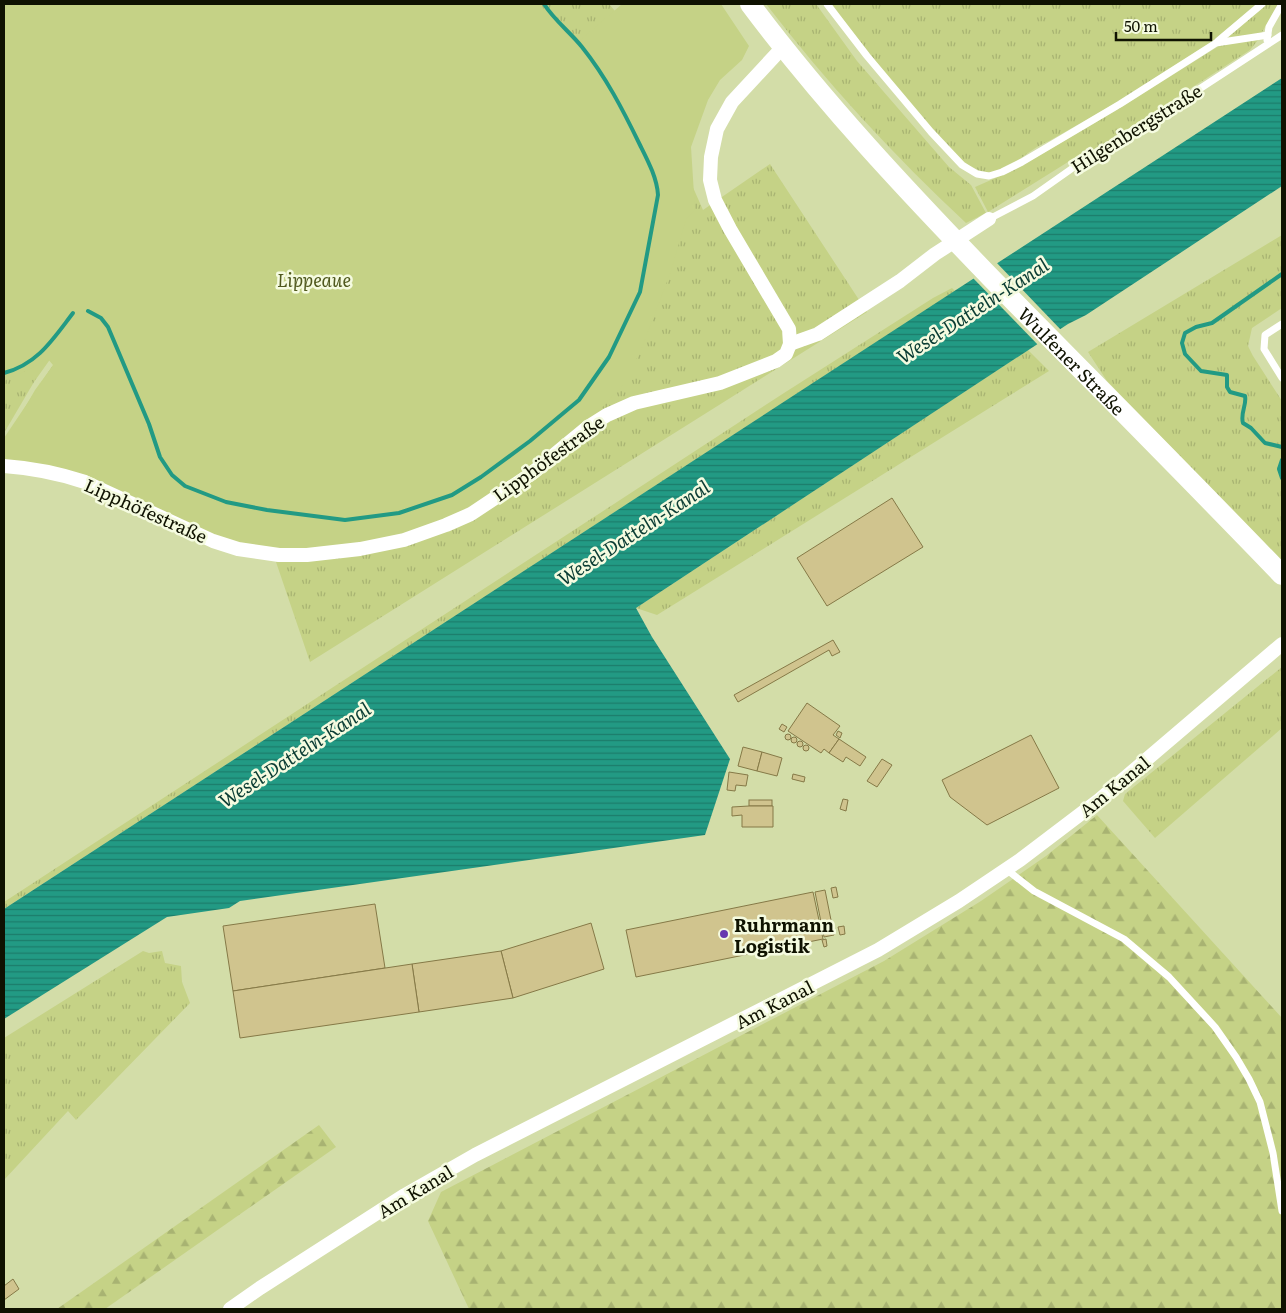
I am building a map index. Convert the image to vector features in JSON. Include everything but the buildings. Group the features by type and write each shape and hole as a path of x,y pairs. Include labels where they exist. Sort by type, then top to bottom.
{"main road":[{"name":"Wulfener Straße","path":"750,4 783,47 860,138 937,222 1282,575"}],"street":[{"path":"783,47 732,102 717,129 711,157 710,180 715,200 730,229 790,329 790,344 818,334 900,281 958,238 989,219"},
{"name":"Lipphöfestraße","path":"4,466 55,473 85,482 213,541 238,549 265,554 293,555 360,549 404,540 446,526 471,514 501,495 588,427 607,415 634,403 701,388 758,369 786,354 790,344"},
{"name":"Am Kanal","path":"230,1309 405,1195 475,1155 878,950 959,902 1106,794 1282,644"}],"lane":[{"path":"827,4 930,132 962,165 977,174 989,176 1002,172 1120,104 1216,43 1262,4"},
{"path":"1267,45 1269,27 1282,4"},
{"path":"1216,43 1268,35"},
{"name":"Hilgenbergstraße","path":"989,219 1033,196 1084,160 1181,102 1282,35"},
{"path":"1282,324 1265,335 1264,349 1282,378"},
{"path":"1005,869 1034,891 1124,939 1169,977 1215,1027 1240,1064 1260,1102 1273,1153 1282,1211"}],"green space":[{"name":"Lippeaue","path":"4,4 539,4 577,43 622,4 721,4 749,46 742,60 720,80 708,100 691,147 695,210 686,219 671,271 641,350 624,384 593,417 465,517 331,555 222,543 75,479 4,465 4,438 53,365 47,358 32,368 4,381"},
{"path":"419,4 609,4 615,11 703,210 770,164 867,312 310,662 276,562 344,557 533,481 607,426 608,409 591,421 8,437 35,390 70,342"},
{"path":"766,4 816,4 857,61 949,167 971,185 986,213 966,223 939,198 887,145 812,62"},
{"path":"832,4 1256,4 1217,38 1123,99 1042,144 1006,167 989,172 970,166 944,143 870,54"},
{"path":"1267,4 1278,4 1261,34 1228,37"},
{"path":"1258,40 1250,50 1100,147 1084,152 988,212 975,187 1016,169 1115,111 1222,44"},
{"path":"1282,235 1282,308 1252,328 1248,346 1282,401 1282,562 1107,381 1088,352"},
{"path":"952,288 955,291 4,909 4,902 784,393 933,298"},
{"path":"71,330 34,382 4,433 4,365"},
{"path":"1028,350 1049,371 657,615 636,608"},
{"path":"1282,667 1282,728 1155,838 1123,801 1125,794"},
{"path":"1097,815 1282,1018 1282,1309 469,1309 428,1221 441,1192 884,961 981,901 1046,856"},
{"path":"143,951 149,953 162,951 165,963 181,966 182,982 190,1003 76,1120 68,1111 4,1180 4,1038"},
{"path":"319,1125 336,1147 105,1309 57,1309"}],"water":[{"name":"Wesel-Datteln-Kanal","path":"1282,78 1282,186 1086,315 1068,324 636,608 652,637 730,759 705,835 240,901 229,908 167,917 4,1019 4,909"}],"pier":[{"path":"995,261 1062,331 1039,346 972,277"}],"waterway":[{"path":"88,311 101,318 108,327 149,424 160,457 172,475 185,486 226,502 267,510 345,520 399,513 452,495 481,477 530,441 579,400 609,357 640,292 658,195 656,182 649,163 606,82 591,58 544,4"},
{"path":"1282,274 1212,323 1196,327 1185,333 1182,343 1185,354 1201,371 1227,375 1227,387 1230,392 1245,396 1242,416 1243,423 1251,428 1265,443 1282,447"},
{"path":"4,373 16,369 36,357 73,313"},
{"path":"1282,460 1279,469 1282,478"}],"place":[{"name":"Ruhrmann Logistik","path":"724,934"}]}
